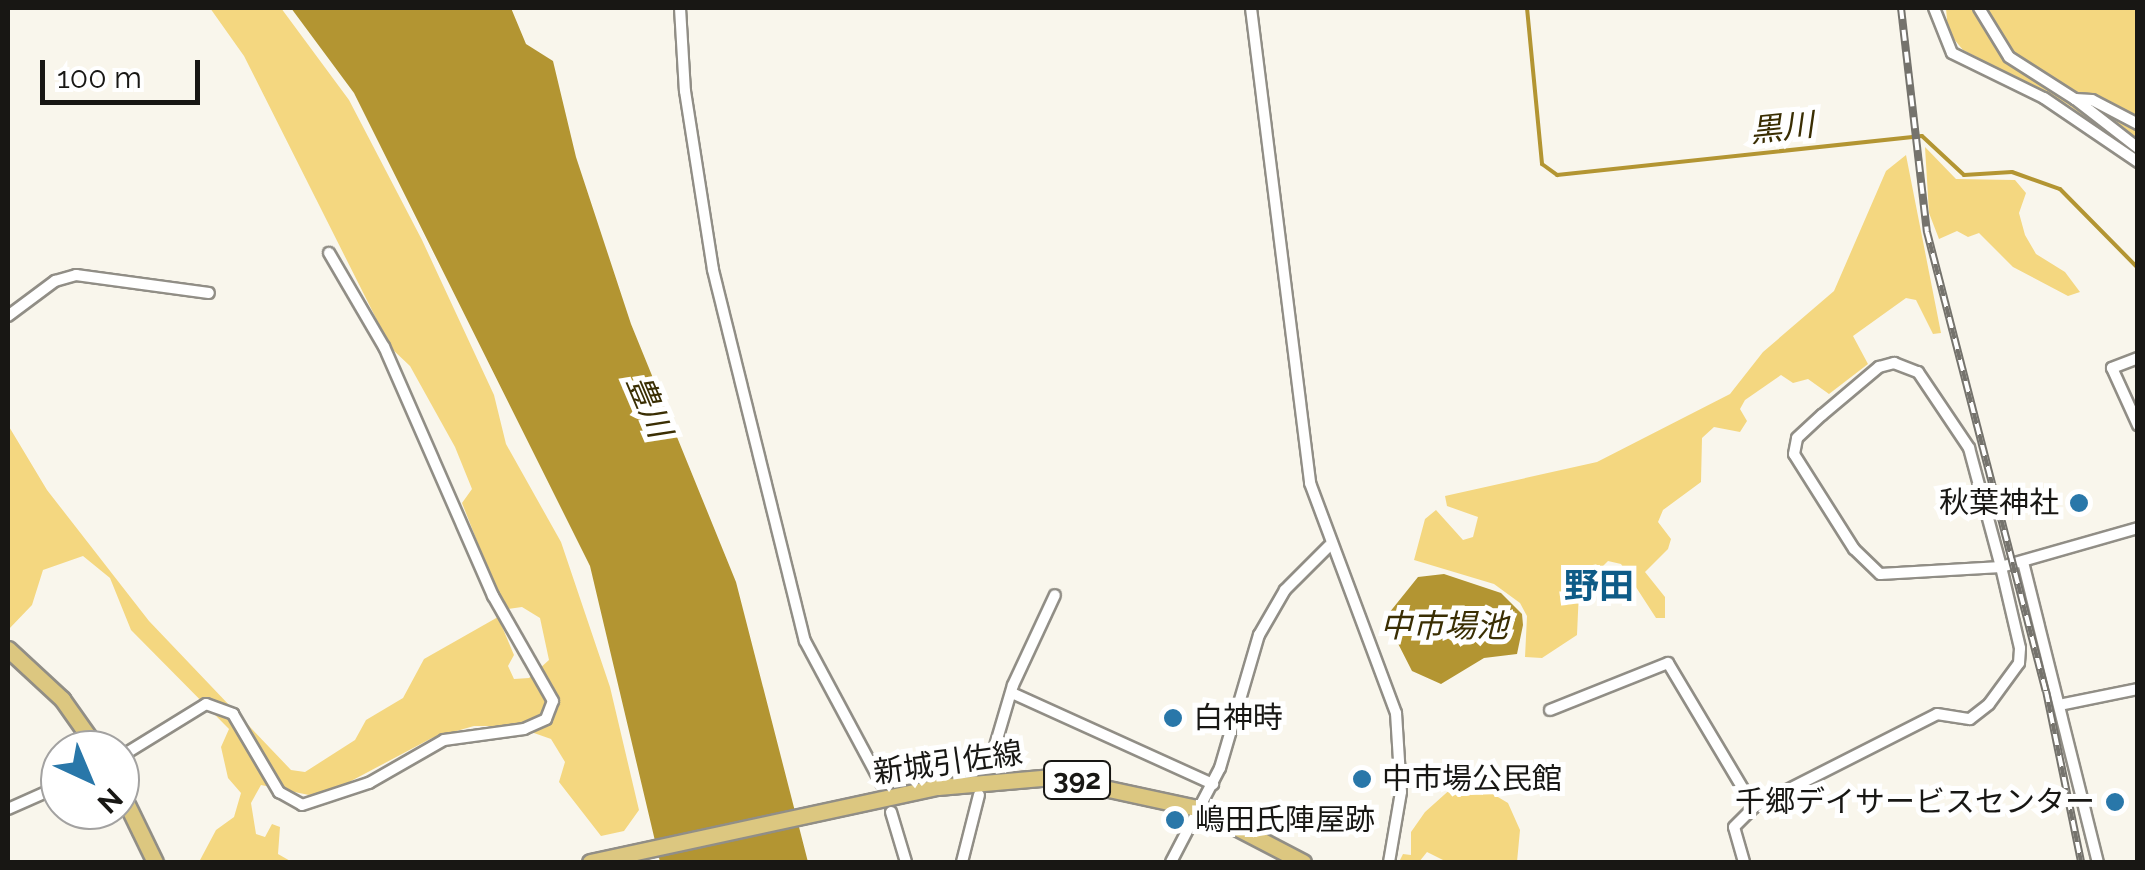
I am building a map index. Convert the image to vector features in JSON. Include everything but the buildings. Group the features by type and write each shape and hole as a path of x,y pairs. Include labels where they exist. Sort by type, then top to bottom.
{"main road":[{"path":"8,649 62,699 84,730"},
{"name":"新城引佐線","path":"590,862 938,787 1053,777 1201,809 1302,862"},
{"path":"139,830 154,862"}],"street":[{"path":"680,8 688,110 713,270 805,641 882,783"},
{"path":"1251,8 1303,443 1329,546 1394,701 1401,792 1389,862"},
{"path":"1934,8 1952,54 2044,98 2138,162"},
{"path":"1980,8 2009,57 2075,99 2138,148"},
{"path":"2075,99 2092,100 2138,124"},
{"path":"140,745 206,704 233,714 268,777 285,799 302,804 369,783 444,740 524,729 546,719 553,701 493,596 384,347 329,253"},
{"path":"8,316 55,281 76,275 209,293"},
{"path":"2138,358 2112,368 2138,425"},
{"path":"1740,861 1734,826 1754,807 1936,714 1970,719 1980,713 2018,662 2001,567 1975,460 1909,365 1878,368 1792,444 1821,500 1873,569 1888,574 2001,567 2138,528"},
{"path":"1172,862 1213,784 1258,635 1285,590 1329,546"},
{"path":"2024,562 2064,704 2098,862"},
{"path":"990,764 1012,693 1055,595"},
{"path":"1550,710 1668,663 1754,807"},
{"path":"2064,704 2138,689"},
{"path":"1012,693 1213,784"},
{"path":"8,809 40,795"},
{"path":"962,862 979,795"},
{"path":"891,812 906,862"}],"shaded area":[{"path":"210,8 281,8 349,100 422,240 494,395 506,444 561,542 610,687 639,810 624,831 601,836 559,782 565,762 551,739 514,726 474,726 432,738 336,789 309,795 261,785 251,803 256,834 265,837 272,824 280,827 278,854 292,862 199,862 216,830 234,817 241,793 228,778 221,747 229,729 131,630 110,578 83,556 43,570 32,605 8,630 8,425 47,490 149,621 291,770 305,772 355,740 366,720 403,698 424,659 498,617 514,655 508,666 514,679 529,678 549,660 540,618 522,607 508,609 499,597 462,503 472,489 455,447 410,366 391,348 244,56"},
{"path":"1946,8 2137,8 2137,156 2067,104 1963,50 1948,32"},
{"path":"1925,147 1956,179 2015,180 2026,193 2019,213 2036,254 2065,272 2080,292 2068,296 2013,267 1979,233 1968,237 1957,231 1939,239 1929,213"},
{"path":"1906,155 1941,333 1933,334 1916,300 1906,298 1853,336 1868,364 1829,394 1808,379 1793,383 1781,375 1745,400 1740,409 1747,421 1740,432 1714,427 1702,438 1701,482 1663,510 1658,522 1671,539 1668,549 1645,572 1665,597 1665,618 1656,618 1621,564 1608,561 1579,590 1577,635 1542,658 1525,657 1527,616 1520,603 1494,584 1414,560 1425,519 1436,510 1463,540 1473,537 1478,517 1447,506 1445,496 1597,462 1730,394 1763,352 1834,291 1886,171"},
{"path":"1476,784 1508,803 1520,830 1517,862 1447,862 1427,852 1419,862 1399,862 1403,854 1411,855 1411,832 1425,812 1454,786"}],"water":[{"name":"豊川","path":"291,8 511,8 526,44 553,61 576,157 631,324 736,582 808,862 660,862 590,566 354,93"},
{"name":"中市場池","path":"1444,574 1501,593 1522,614 1523,625 1517,654 1484,658 1441,684 1412,671 1385,618 1418,577"}],"waterway":[{"name":"黒川","path":"1527,8 1542,164 1557,175 1922,136 1964,175 2012,172 2060,189 2138,268"}],"railway":[{"path":"1901,8 1927,232 2046,691 2081,862"}],"place":[{"name":"秋葉神社","path":"2079,503"},
{"name":"白神時","path":"1173,718"},
{"name":"中市場公民館","path":"1362,779"},
{"name":"千郷デイサービスセンター","path":"2115,802"},
{"name":"嶋田氏陣屋跡","path":"1175,820"}],"district":[{"name":"野田","path":"1599,586"}]}
